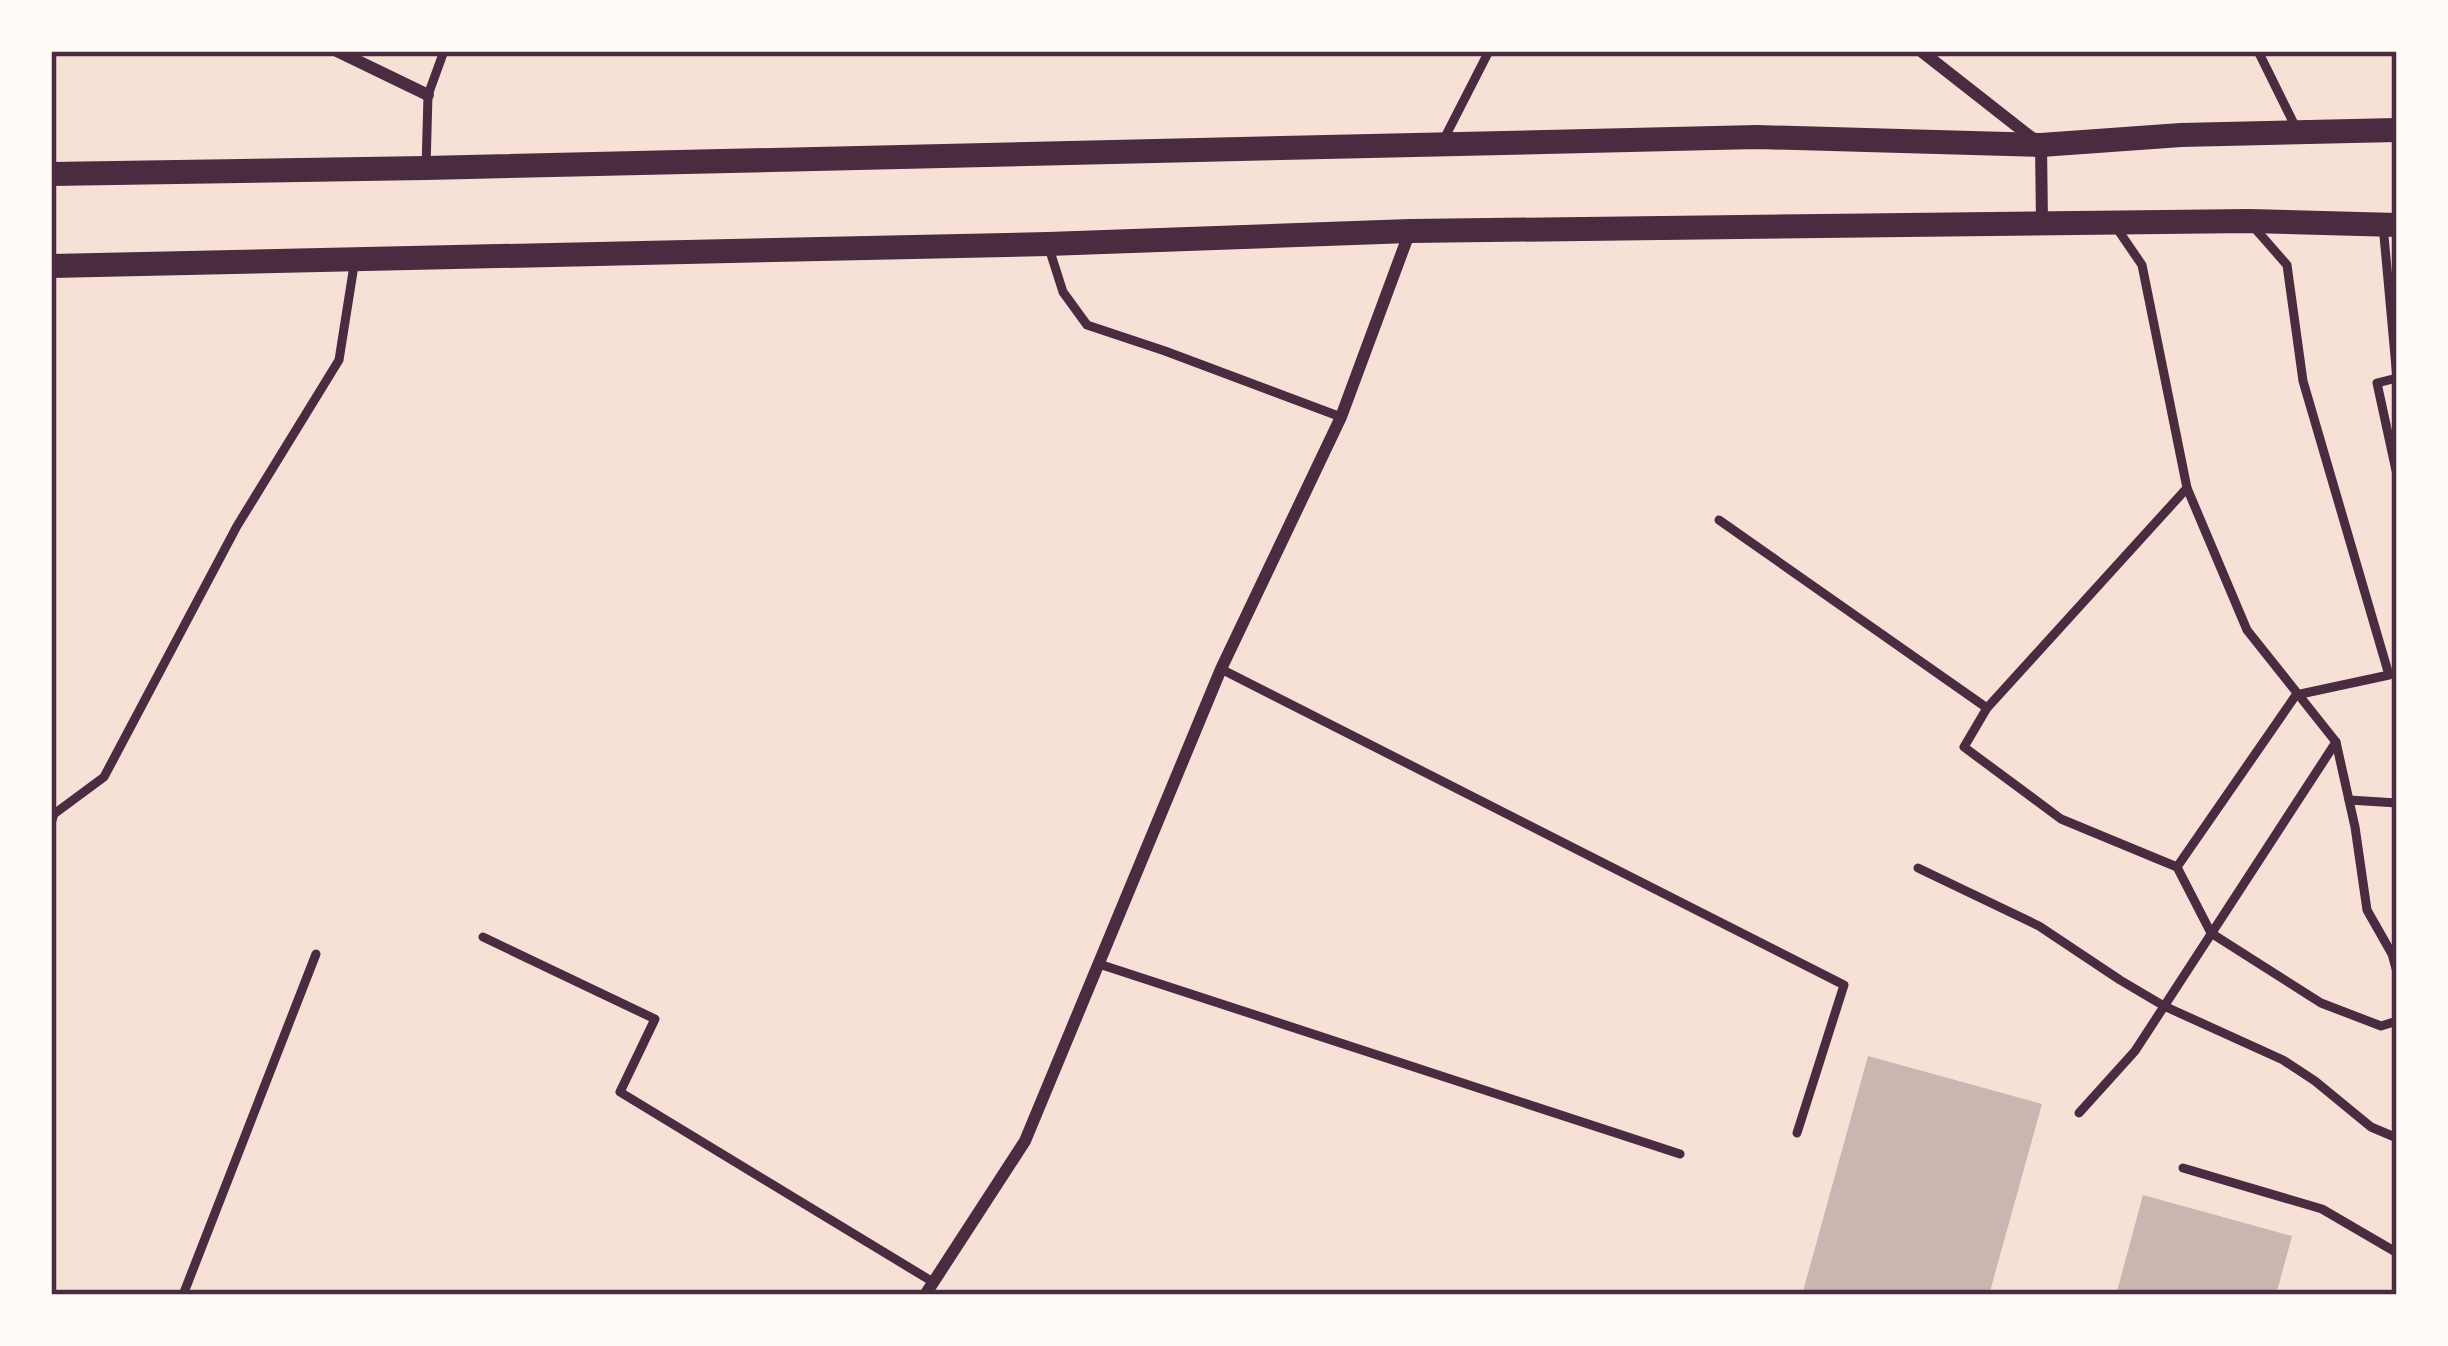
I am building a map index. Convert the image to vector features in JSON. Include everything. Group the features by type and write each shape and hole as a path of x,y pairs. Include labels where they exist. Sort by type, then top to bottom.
{"main road":[{"path":"51,173 1757,137 2041,145 2181,135 2397,130"},
{"path":"51,266 1048,244 1410,231 2249,221 2390,225"}],"street":[{"path":"337,51 428,95"},
{"path":"1922,51 2041,145 2042,223"},
{"path":"925,1295 1025,1142 1221,669 1341,417 1410,231"}],"lane":[{"path":"426,168 428,95 444,51"},
{"path":"1440,146 1489,51"},
{"path":"2258,51 2299,133"},
{"path":"2176,867 2296,695 2389,675 2303,381 2287,265 2249,221"},
{"path":"2113,222 2142,266 2187,488 2247,630 2336,742 2367,910 2397,972"},
{"path":"2390,225 2397,378 2378,383 2397,476"},
{"path":"1048,244 1063,292 1087,325 1341,417"},
{"path":"51,823 54,814 104,777 237,526 339,360 355,260"},
{"path":"2187,488 1987,708 1964,747 2061,819 2176,867 2211,933 2321,1003 2381,1026 2397,1021"},
{"path":"1719,520 1987,708"},
{"path":"1221,669 1844,985 1797,1133"},
{"path":"2079,1113 2135,1051 2336,742"},
{"path":"2349,800 2397,802"},
{"path":"1918,868 2038,926 2164,1006 2283,1060 2371,1127 2397,1138"},
{"path":"483,938 655,1019 620,1092 933,1282"},
{"path":"183,1295 316,954"},
{"path":"1099,964 1680,1154"},
{"path":"2183,1168 2322,1209 2394,1251 2397,1245"}],"building":[{"path":"1868,1056 2042,1104 1989,1295 1802,1295"},
{"path":"2143,1195 2292,1236 2276,1295 2116,1295"}]}
